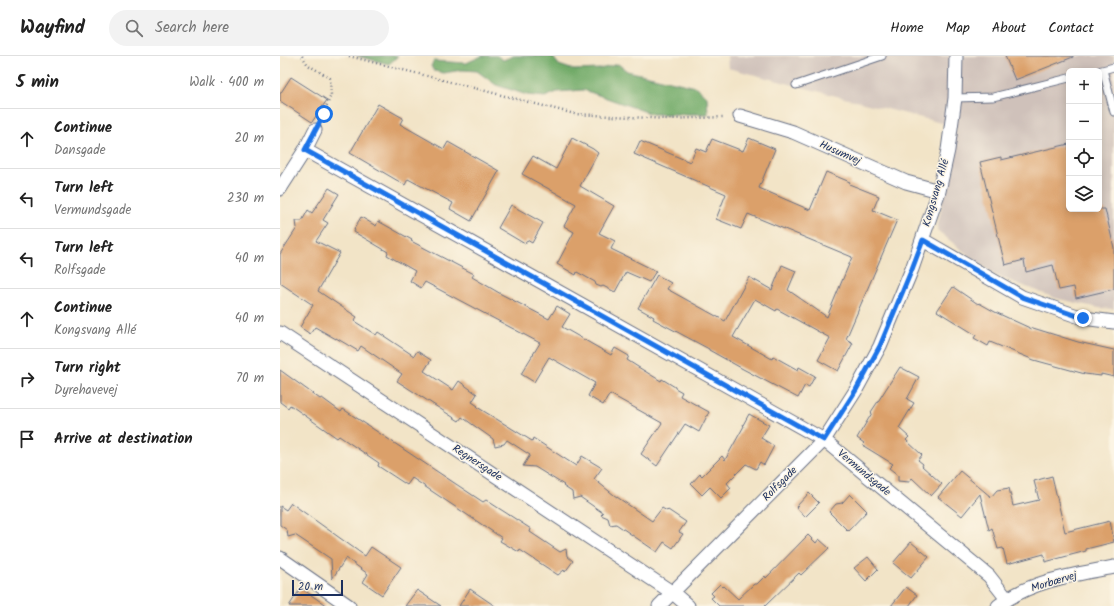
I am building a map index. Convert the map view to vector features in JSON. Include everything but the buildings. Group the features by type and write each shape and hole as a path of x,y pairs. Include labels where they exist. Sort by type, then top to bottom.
{"street":[{"name":"Kongsvang Allé","path":"880,346 912,269 939,191 948,150 955,98 956,56"},
{"name":"Husumvej","path":"740,116 793,132 906,182 939,191"},
{"path":"280,189 305,150 315,130"},
{"name":"Vermundsgade","path":"305,150 824,440 989,576 1002,602"},
{"path":"923,240 1022,297 1083,318 1114,322"},
{"name":"Regnersgade","path":"280,333 673,593 688,606"},
{"name":"Rolfsgade","path":"659,606 824,440 856,390 880,346"},
{"path":"280,558 349,606"},
{"name":"Morbærvej","path":"1002,602 1038,585 1066,576 1114,567"}],"lane":[{"path":"796,84 882,56"},
{"path":"1102,70 1114,67"},
{"path":"1102,76 1114,112"},
{"path":"955,98 993,97 1066,79"}],"path":[{"path":"302,56 308,64 330,78 331,95 324,114 315,130"},
{"path":"349,56 575,114 667,119 740,116"}],"shaded area":[{"path":"727,56 1114,56 1114,309 1099,308 1055,298 995,275 937,230 957,127 728,68"}],"green space":[{"path":"357,56 398,56 389,64"},
{"path":"482,56 497,56 503,60 514,56 552,56 559,65 574,70 600,69 618,64 627,71 696,87 707,97 708,114 652,114 584,90 557,92 545,97 527,95 496,85 477,71 462,70 444,73 434,71 431,66 434,61 466,63"}],"route":[{"path":"324,114 305,150 824,440 856,390 880,346 923,240 1022,297 1083,318"}]}
